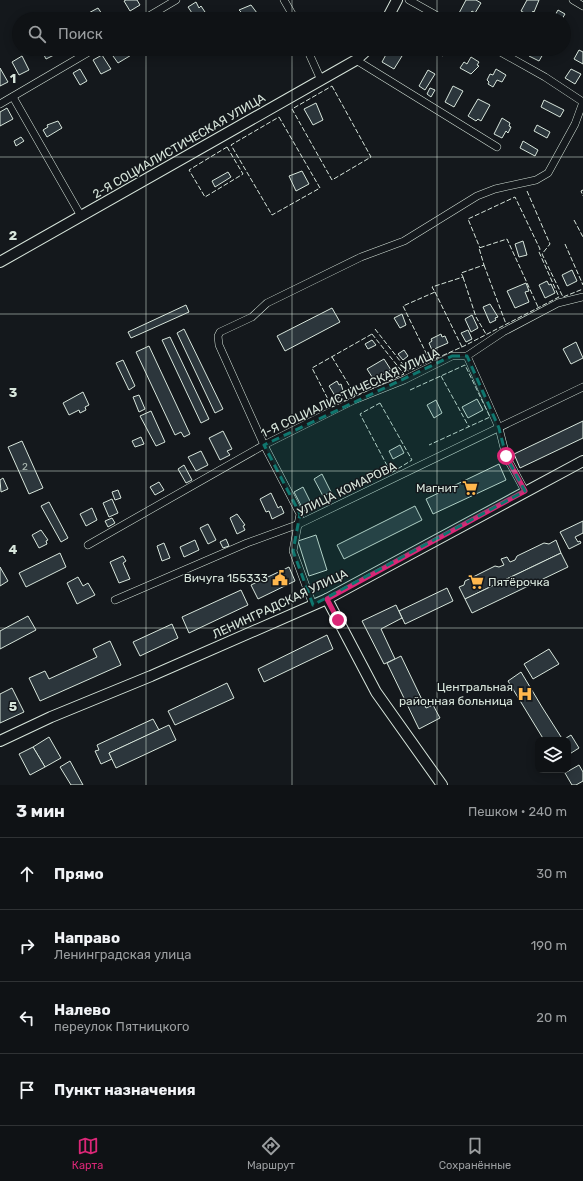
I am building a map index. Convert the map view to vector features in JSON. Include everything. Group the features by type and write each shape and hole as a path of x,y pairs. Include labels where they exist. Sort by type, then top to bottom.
{"street":[{"path":"156,12 176,0"},
{"path":"284,0 291,12"},
{"path":"391,12 398,0"},
{"path":"409,0 430,12"},
{"path":"573,0 583,6"},
{"path":"0,104 82,56"},
{"path":"310,56 321,80"},
{"name":"2-Я СОЦИАЛИСТИЧЕСКАЯ УЛИЦА","path":"1,260 321,80 360,56"},
{"path":"313,605 293,551 300,514 264,445 219,345 218,336 220,332 252,317 267,303 361,257 404,241 477,196 495,189 536,180 548,173 575,124 583,102 545,77 508,56"},
{"path":"356,60 497,147"},
{"path":"13,97 81,216"},
{"name":"1-Я СОЦИАЛИСТИЧЕСКАЯ УЛИЦА","path":"88,545 264,445 354,400 404,380 452,356 467,356 503,332 558,302 583,297"},
{"path":"467,356 499,428 506,456 525,491"},
{"name":"УЛИЦА КОМАРОВА","path":"115,600 246,543 299,524 583,386"},
{"name":"ЛЕНИНГРАДСКАЯ УЛИЦА","path":"0,741 51,717 151,676 327,599 583,461"},
{"path":"327,599 376,692 442,785"}],"highlighted area":[{"path":"452,356 467,356 499,428 506,456 525,491 313,605 293,551 300,514 264,445"}],"building":[{"path":"137,0 140,5 130,11 124,1"},
{"path":"466,0 476,0 481,3 476,12 460,12"},
{"path":"527,0 539,0 534,12 521,11"},
{"path":"196,2 199,8 201,6 205,12 191,12 188,7"},
{"path":"251,5 256,12 241,12 239,10"},
{"path":"98,8 101,12 90,12"},
{"path":"579,50 583,52 583,64 574,59"},
{"path":"22,56 29,70 19,75 12,62"},
{"path":"44,56 52,56 46,59"},
{"path":"103,56 111,69 101,74 93,60"},
{"path":"113,56 130,56 118,63"},
{"path":"385,56 402,56 394,69 382,62"},
{"path":"529,56 542,56 539,61"},
{"path":"471,57 479,62 477,65 479,66 471,74 460,68 464,62 467,64"},
{"path":"0,68 8,82 0,86"},
{"path":"80,69 87,81 80,85 73,73"},
{"path":"496,69 506,75 502,82 497,80 493,87 488,84 489,82 487,80 490,74 493,75"},
{"path":"571,69 581,74 575,84 565,78"},
{"path":"428,70 435,74 425,90 419,86"},
{"path":"453,86 463,91 454,107 445,102"},
{"path":"430,88 435,90 431,97 427,94"},
{"path":"478,99 490,105 481,121 478,119 476,121 468,116"},
{"path":"544,100 564,110 560,117 541,107"},
{"path":"316,103 323,120 313,125 304,109"},
{"path":"7,108 13,119 0,126 0,112"},
{"path":"502,118 510,123 509,126 511,127 508,133 506,131 502,138 494,134"},
{"path":"58,121 62,128 47,137 43,130 48,127 47,125"},
{"path":"537,125 550,132 547,138 534,131"},
{"path":"21,137 24,141 16,146 14,141"},
{"path":"523,141 538,150 535,156 520,148"},
{"path":"302,171 309,184 296,191 289,176"},
{"path":"228,172 231,177 215,187 212,181"},
{"path":"523,241 527,255 519,257 515,244"},
{"path":"572,270 577,281 567,286 562,275"},
{"path":"547,281 549,285 551,284 555,293 545,298 539,285"},
{"path":"526,283 529,291 525,292 529,302 515,308 507,291"},
{"path":"490,304 498,317 490,323 483,307"},
{"path":"186,305 189,312 131,338 128,332"},
{"path":"332,308 340,322 285,351 277,336"},
{"path":"402,314 406,325 400,328 394,318"},
{"path":"472,315 478,328 471,332 465,319"},
{"path":"184,329 223,409 215,413 177,333"},
{"path":"468,330 472,339 466,342 461,333"},
{"path":"441,334 442,337 445,336 448,343 432,350 429,343 432,341 431,339"},
{"path":"170,337 209,419 201,423 162,340"},
{"path":"372,340 376,345 368,349 365,344"},
{"path":"576,342 583,358 571,364 563,349"},
{"path":"149,346 190,434 184,437 181,432 175,435 136,352"},
{"path":"404,350 408,356 403,360 398,354"},
{"path":"384,359 391,370 374,380 367,369"},
{"path":"123,360 135,386 129,390 116,363"},
{"path":"337,381 339,385 341,384 344,394 337,399 329,386"},
{"path":"83,392 89,405 85,407 86,410 80,413 79,410 69,415 63,403"},
{"path":"139,395 145,409 139,412 133,397"},
{"path":"477,399 483,410 468,418 462,407"},
{"path":"436,400 442,413 434,418 427,405"},
{"path":"151,411 165,442 156,446 140,416"},
{"path":"583,421 583,438 520,468 514,454"},
{"path":"223,431 232,449 227,451 230,455 220,460 209,438"},
{"path":"141,437 144,444 135,447 132,441"},
{"path":"22,441 43,488 29,494 8,447"},
{"path":"400,445 404,453 393,459 389,451"},
{"path":"201,451 208,465 196,471 188,457"},
{"path":"499,464 506,480 433,514 426,499"},
{"path":"184,465 192,480 186,483 178,469"},
{"path":"322,474 331,492 323,496 314,479"},
{"path":"3,478 8,489 1,492 0,480"},
{"path":"159,482 164,490 155,495 150,487"},
{"path":"303,487 313,507 304,511 294,492"},
{"path":"118,490 121,498 115,500 112,492"},
{"path":"271,493 278,508 281,506 284,513 272,519 269,511 266,512 260,499"},
{"path":"112,499 118,513 109,517 103,503"},
{"path":"49,502 68,538 61,542 41,506"},
{"path":"415,506 422,520 344,559 337,545"},
{"path":"92,508 97,520 86,526 80,514"},
{"path":"237,514 245,525 243,526 245,530 237,534 230,518"},
{"path":"112,518 115,523 108,527 105,521"},
{"path":"583,521 583,533 575,537 578,542 580,541 581,543 569,549 560,532"},
{"path":"208,524 216,540 208,544 200,528"},
{"path":"41,530 48,540 46,541 47,544 39,548 32,535"},
{"path":"316,535 327,570 309,576 298,541"},
{"path":"226,539 229,546 223,548 220,542"},
{"path":"195,540 199,550 184,557 180,547"},
{"path":"556,540 561,553 465,599 459,587 464,585 465,581 495,566 499,567 504,565 501,559 507,557 510,562 515,560 517,556 544,543 549,544"},
{"path":"164,543 170,558 162,561 157,546"},
{"path":"60,553 66,567 26,587 19,573"},
{"path":"561,553 568,567 472,613 465,599"},
{"path":"123,556 126,561 123,563 130,579 119,583 110,562"},
{"path":"0,567 8,581 0,586"},
{"path":"289,567 295,581 258,599 251,585"},
{"path":"78,577 83,586 88,583 95,595 77,604 67,583"},
{"path":"447,588 453,601 405,624 399,611"},
{"path":"241,590 248,605 189,633 182,617"},
{"path":"396,605 402,618 381,629 395,659 384,664 362,621"},
{"path":"28,616 36,630 0,649 0,631"},
{"path":"172,624 178,638 140,656 133,642"},
{"path":"327,635 333,649 264,682 258,669"},
{"path":"110,641 121,665 40,701 29,678 45,671 49,679 97,657 93,649"},
{"path":"549,649 559,664 533,679 524,664"},
{"path":"401,656 426,708 433,705 440,718 419,729 387,663"},
{"name":"Центральная районная больница","path":"521,672 561,737 542,737 508,681"},
{"path":"227,683 234,698 175,725 168,711"},
{"path":"12,688 24,712 0,723 0,694"},
{"path":"153,719 159,730 109,753 112,759 101,764 95,751 99,750 97,745"},
{"path":"169,725 176,740 116,768 109,753"},
{"path":"571,735 579,748 571,753 571,737 568,737"},
{"path":"49,737 61,758 45,767 33,747"},
{"path":"33,747 45,767 30,775 19,754"},
{"path":"70,761 83,785 71,785 60,767"},
{"path":"579,765 583,772 583,781 576,785 572,785 565,773 571,773 571,770"}],"fence":[{"path":"332,86 371,157 332,180 292,109 332,86"},
{"path":"279,117 320,188 272,215 231,145 279,117"},
{"path":"227,147 243,174 205,197 189,170 227,147"},
{"path":"583,190 581,191 583,196"},
{"path":"527,191 550,244 542,254 563,297 583,289"},
{"path":"375,329 408,371 464,346 559,297 539,252 540,249 515,197 468,219 480,248"},
{"path":"574,220 583,237"},
{"path":"430,361 403,306 435,292 432,287 463,277 461,273 484,265 479,248 507,239 538,307"},
{"path":"565,244 583,285"},
{"path":"484,265 506,324"},
{"path":"463,277 476,317 486,334"},
{"path":"435,292 462,347"},
{"path":"372,334 404,374 332,407 312,368 372,334"},
{"path":"332,357 355,395"},
{"path":"410,390 465,365 490,417 429,445"},
{"path":"441,376 469,427"},
{"path":"380,403 412,460 391,473 360,414 380,403"}],"place":[{"name":"Магнит","path":"470,488"},
{"name":"Вичуга 155333","path":"280,578"},
{"name":"Пятёрочка","path":"476,582"},
{"name":"Центральная районная больница","path":"525,694"}],"route":[{"path":"338,620 327,599 431,544 525,491 506,456"}]}
